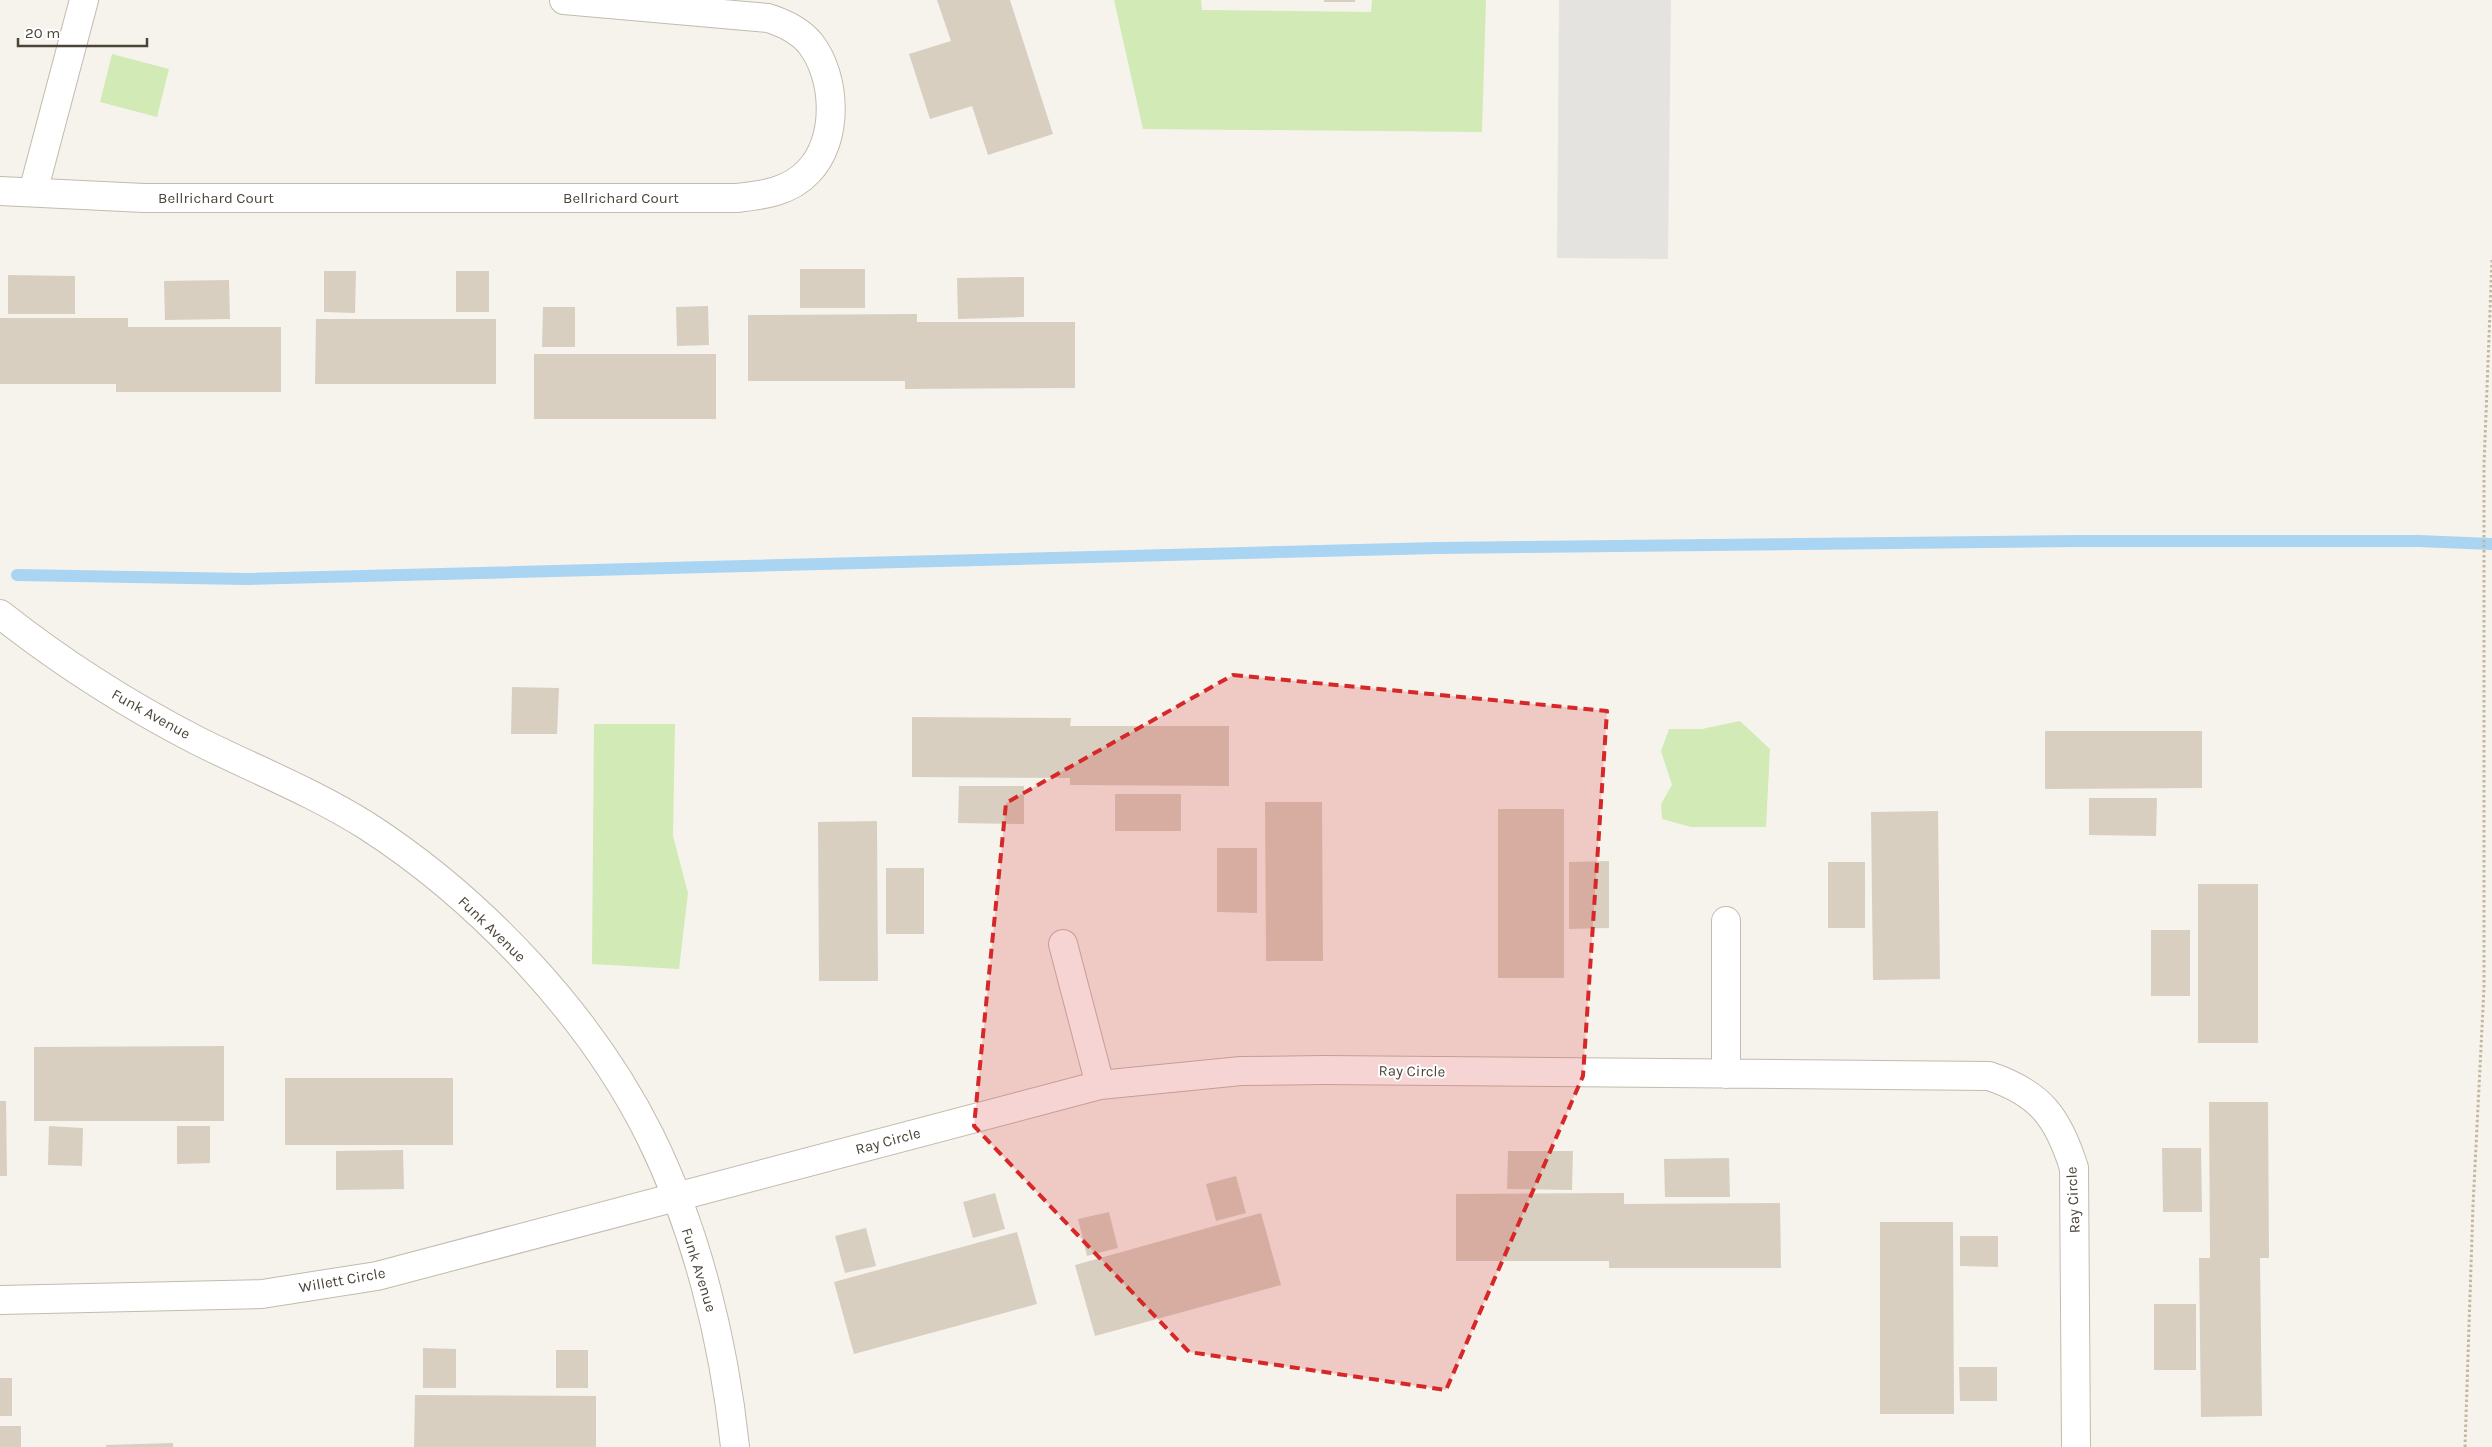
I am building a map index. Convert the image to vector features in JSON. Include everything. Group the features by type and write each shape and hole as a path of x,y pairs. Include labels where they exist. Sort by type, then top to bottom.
{"street":[{"path":"33,192 84,0"},
{"name":"Bellrichard Court","path":"0,191 153,198 738,198 777,192 789,187 808,172 816,162 828,137 830,109 828,89 819,57 799,32 784,23 768,18 564,0"},
{"name":"Funk Avenue","path":"0,614 92,681 147,714 201,742 291,784 366,826 428,871 486,920 546,981 607,1064 650,1136 675,1197 714,1319 729,1387 736,1447"},
{"path":"1726,921 1726,1074"},
{"path":"1063,944 1100,1085"},
{"name":"Ray Circle","path":"675,1197 1100,1085 1241,1071 1989,1076 2030,1094 2046,1110 2059,1128 2068,1150 2075,1184 2076,1447"},
{"name":"Willett Circle","path":"0,1300 262,1294 377,1276 675,1197"}],"path":[{"path":"2465,1447 2473,1206 2484,988 2484,514 2492,260"}],"highlighted area":[{"path":"1233,675 1607,711 1583,1076 1446,1390 1189,1352 974,1126 1006,803"}],"green space":[{"path":"1114,0 1201,0 1202,10 1371,12 1372,0 1486,0 1482,132 1143,129"},
{"path":"112,54 169,69 157,117 100,102"},
{"path":"1740,721 1770,749 1766,827 1691,827 1662,819 1661,804 1672,785 1661,751 1669,729 1702,729"},
{"path":"594,724 675,724 673,836 688,893 679,969 592,964"}],"shaded area":[{"path":"1559,0 1671,0 1668,259 1557,258"}],"building":[{"path":"937,0 1010,0 1053,134 988,155 972,106 930,119 909,54 951,41"},
{"path":"1324,0 1355,0 1355,2 1324,2"},
{"path":"800,269 865,269 865,308 800,308"},
{"path":"324,271 356,271 355,313 324,312"},
{"path":"456,271 489,271 489,312 456,312"},
{"path":"8,275 75,276 75,314 8,314"},
{"path":"1024,277 1024,317 958,319 957,278"},
{"path":"229,280 230,319 165,320 164,281"},
{"path":"708,306 709,345 677,346 676,307"},
{"path":"543,307 575,307 575,347 542,347"},
{"path":"917,314 917,322 1075,322 1075,388 905,389 905,381 748,381 748,315"},
{"path":"0,318 128,318 128,327 281,327 281,392 116,392 116,384 0,384"},
{"path":"316,319 496,319 496,384 315,384"},
{"path":"534,354 716,354 716,419 534,419"},
{"path":"512,687 559,688 557,734 511,734"},
{"path":"912,717 1071,718 1070,726 1229,726 1229,786 1070,785 1070,778 912,777"},
{"path":"2045,731 2202,731 2202,788 2045,789"},
{"path":"959,786 1024,786 1024,824 958,823"},
{"path":"1115,794 1181,794 1181,831 1115,831"},
{"path":"2089,798 2157,798 2156,836 2089,835"},
{"path":"1265,802 1322,802 1323,961 1266,961"},
{"path":"1498,809 1564,809 1564,978 1498,978"},
{"path":"1938,811 1940,979 1873,980 1871,812"},
{"path":"877,821 878,981 819,981 818,822"},
{"path":"1217,848 1257,848 1257,913 1217,912"},
{"path":"1609,861 1609,928 1569,929 1569,862"},
{"path":"1828,862 1865,862 1865,928 1828,928"},
{"path":"886,868 924,868 924,934 886,934"},
{"path":"2198,884 2258,884 2258,1043 2198,1043"},
{"path":"2151,930 2190,930 2190,996 2151,996"},
{"path":"224,1046 224,1121 34,1121 34,1047"},
{"path":"285,1078 453,1078 453,1145 285,1145"},
{"path":"0,1101 6,1101 7,1176 0,1176"},
{"path":"2209,1102 2268,1102 2269,1258 2260,1258 2262,1416 2201,1417 2199,1258 2210,1258"},
{"path":"49,1126 83,1128 82,1166 48,1165"},
{"path":"177,1126 210,1126 210,1163 177,1164"},
{"path":"2162,1148 2201,1148 2202,1212 2163,1212"},
{"path":"403,1150 404,1189 336,1190 336,1151"},
{"path":"1508,1151 1573,1151 1572,1190 1507,1189"},
{"path":"1729,1158 1730,1197 1665,1197 1664,1159"},
{"path":"1236,1176 1246,1213 1216,1221 1206,1184"},
{"path":"995,1193 1005,1229 973,1238 963,1202"},
{"path":"1624,1193 1624,1204 1780,1203 1781,1268 1609,1268 1609,1261 1456,1261 1456,1194"},
{"path":"1109,1212 1118,1248 1087,1256 1078,1219"},
{"path":"1261,1213 1281,1285 1095,1336 1075,1265"},
{"path":"1880,1222 1953,1222 1954,1414 1880,1414"},
{"path":"866,1228 876,1266 845,1273 835,1236"},
{"path":"1017,1232 1037,1304 854,1354 834,1282"},
{"path":"1960,1236 1998,1236 1998,1267 1960,1266"},
{"path":"2154,1304 2196,1304 2196,1370 2154,1370"},
{"path":"423,1348 456,1349 456,1388 423,1388"},
{"path":"556,1350 588,1350 588,1388 556,1388"},
{"path":"1959,1367 1997,1367 1997,1401 1960,1401"},
{"path":"0,1378 12,1378 12,1416 0,1416"},
{"path":"415,1395 596,1396 596,1447 414,1447"},
{"path":"0,1426 21,1426 21,1447 0,1447"},
{"path":"173,1443 173,1447 106,1447 106,1445"}],"waterway":[{"path":"17,575 247,579 1437,548 2079,541 2418,541 2492,544"}]}
